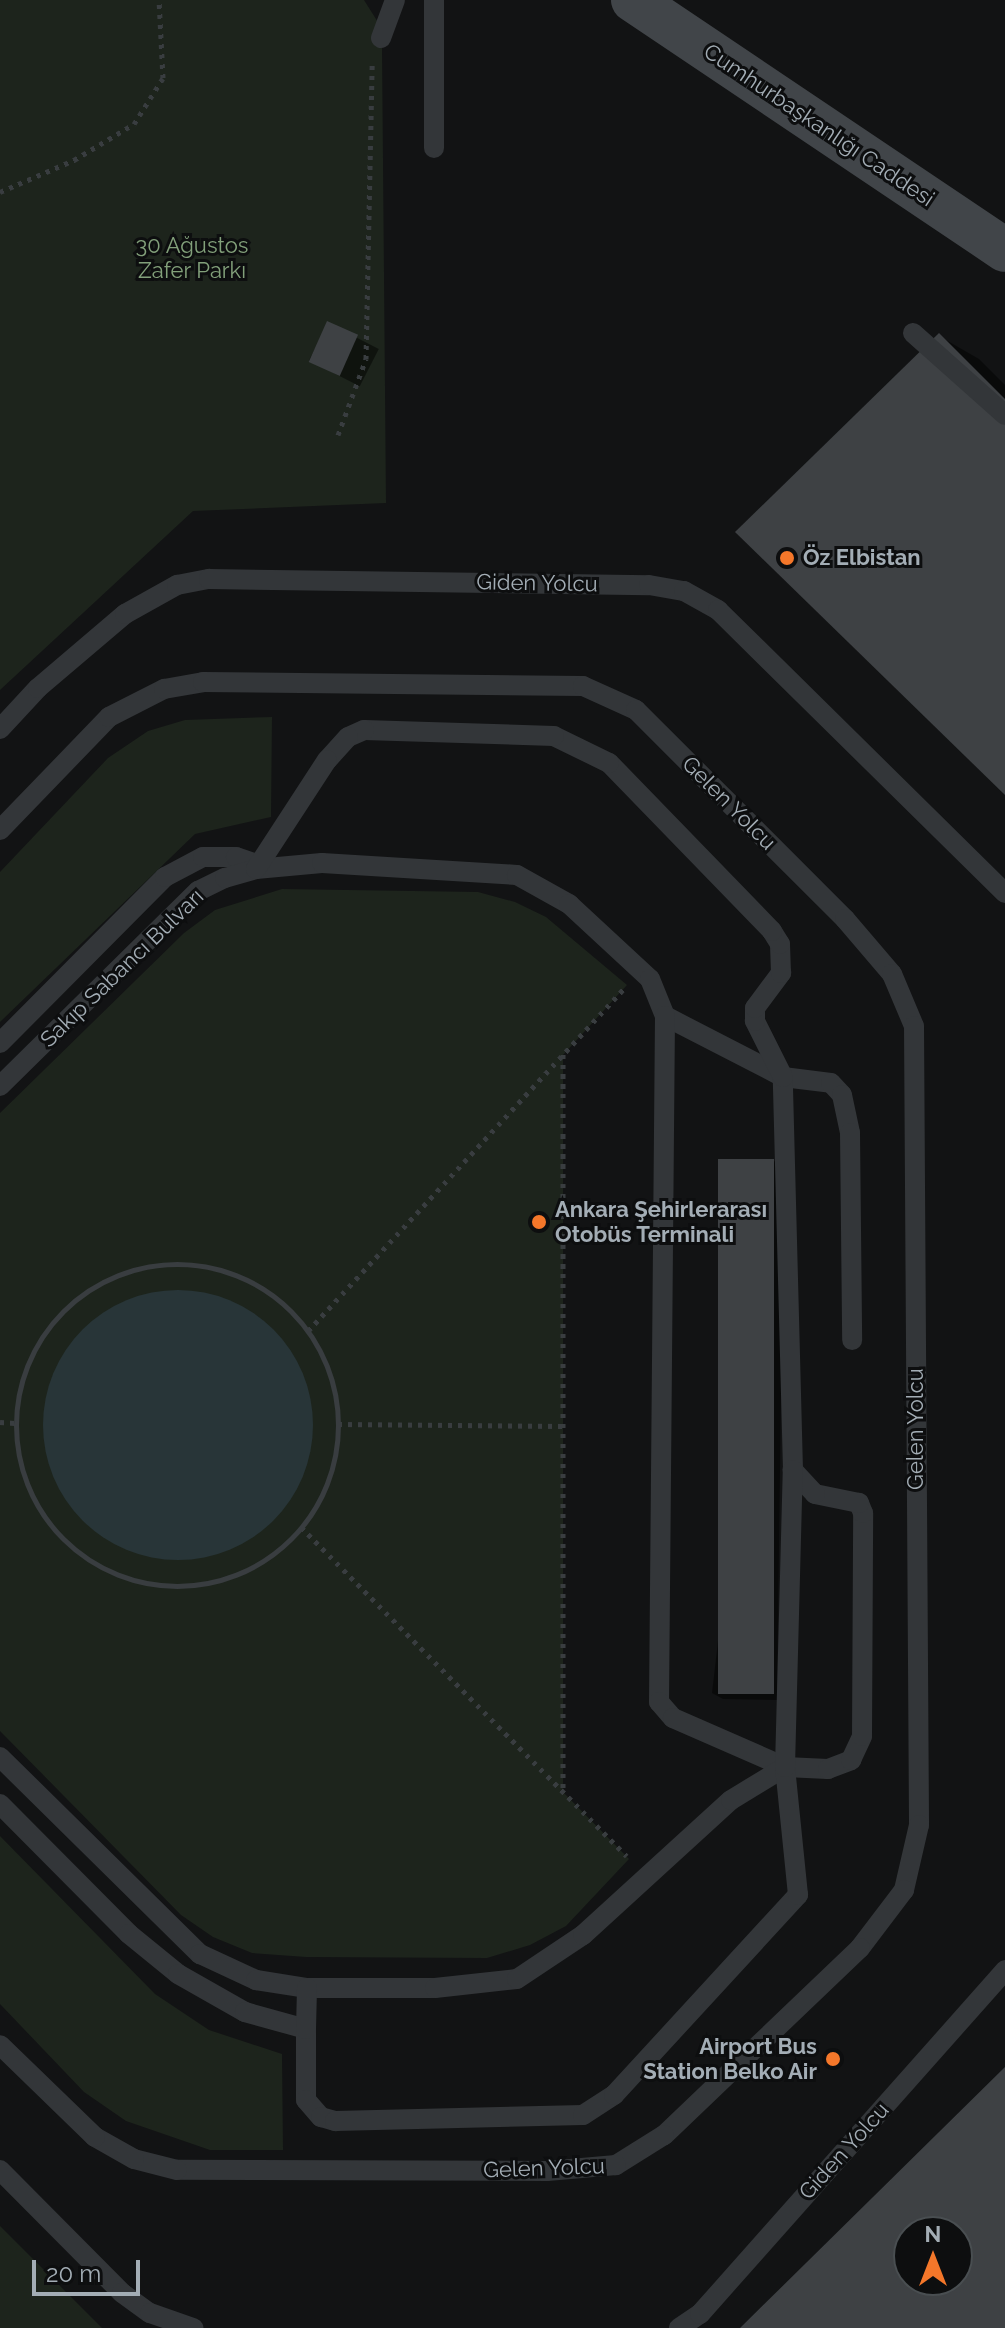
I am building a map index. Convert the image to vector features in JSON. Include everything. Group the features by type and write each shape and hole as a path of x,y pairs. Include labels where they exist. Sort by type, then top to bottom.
{"main road":[{"name":"Cumhurbaşkanlığı Caddesi","path":"633,0 1005,250"}],"lane":[{"path":"381,38 395,0"},
{"path":"434,0 434,148"},
{"path":"913,333 1005,415"},
{"name":"Giden Yolcu","path":"0,729 38,688 125,614 177,585 209,579 649,585 684,591 718,610 1005,893"},
{"name":"Gelen Yolcu","path":"0,830 109,717 164,689 203,682 569,685 613,697 636,710 845,919 892,974 914,1026 919,1825 904,1890 860,1948 664,2135 616,2165 547,2171 177,2170 134,2159 95,2137 0,2045"},
{"path":"258,867 327,760 348,737 364,730 554,736 575,743 609,763 772,931 780,944 781,973 755,1008 755,1021 783,1077 793,1470 785,1767 800,1882 794,1904 598,2107 563,2118 335,2121 310,2109 306,2100 307,1988"},
{"path":"0,1043 165,877 203,857 236,857 258,867 322,863 517,875 569,904 641,971 665,1016 659,1702 673,1718 785,1767 838,1768 858,1753 862,1736 863,1513 859,1503 815,1494 793,1470"},
{"name":"Sakıp Sabancı Bulvarı","path":"0,1086 198,891 258,867"},
{"path":"665,1016 783,1077 831,1083 849,1114 852,1340"},
{"path":"0,1757 200,1954 256,1980 307,1988 435,1988 517,1979 583,1935 646,1874 731,1800 785,1767"},
{"path":"0,1804 169,1968 245,2012 306,2029"},
{"name":"Giden Yolcu","path":"679,2328 700,2314 1005,1970"},
{"path":"0,2170 122,2293 150,2313 193,2328"}],"path":[{"path":"0,192 74,160 134,124 163,78 159,0"},
{"path":"338,435 366,359 372,47 381,38"},
{"path":"308,1331 641,971"},
{"path":"563,1054 563,1792"},
{"path":"196,1265 236,1275 276,1298 308,1331 331,1375 338,1424 325,1489 301,1527 256,1565 228,1578 179,1586 131,1580 75,1551 43,1515 23,1477 15,1423 23,1372 43,1335 83,1294 131,1271 196,1265"},
{"path":"0,1422 15,1423"},
{"path":"338,1424 563,1426"},
{"path":"301,1527 646,1874"}],"green space":[{"name":"30 Ağustos Zafer Parkı","path":"0,0 364,0 381,27 382,47 386,503 193,511 0,690"},
{"path":"272,717 271,817 195,834 0,1022 0,872 108,758 148,731 185,720"},
{"path":"282,889 478,892 515,902 546,917 627,985 563,1055 563,1792 629,1859 566,1926 530,1945 487,1958 306,1957 252,1953 213,1937 181,1915 0,1731 0,1113 184,933 215,910"},
{"path":"0,1836 155,1994 209,2030 282,2054 283,2150 210,2150 126,2121 84,2092 0,2004"},
{"path":"0,2226 102,2328 0,2328"}],"shaded area":[{"path":"178,1290 230,1300 264,1321 282,1339 303,1373 313,1425 303,1477 282,1511 264,1529 230,1550 178,1560 126,1550 92,1529 74,1511 53,1477 43,1425 53,1373 74,1339 92,1321 126,1300"}],"building":[{"path":"327,321 358,335 340,376 309,362"},
{"path":"939,333 1005,399 1005,795 735,532"},
{"path":"718,1159 774,1159 774,1694 718,1694"},
{"path":"1005,2067 1005,2328 740,2328"}],"place":[{"name":"Öz Elbistan","path":"787,558"},
{"name":"Ankara Şehirlerarası Otobüs Terminali","path":"539,1222"},
{"name":"Airport Bus Station Belko Air","path":"833,2059"}]}
